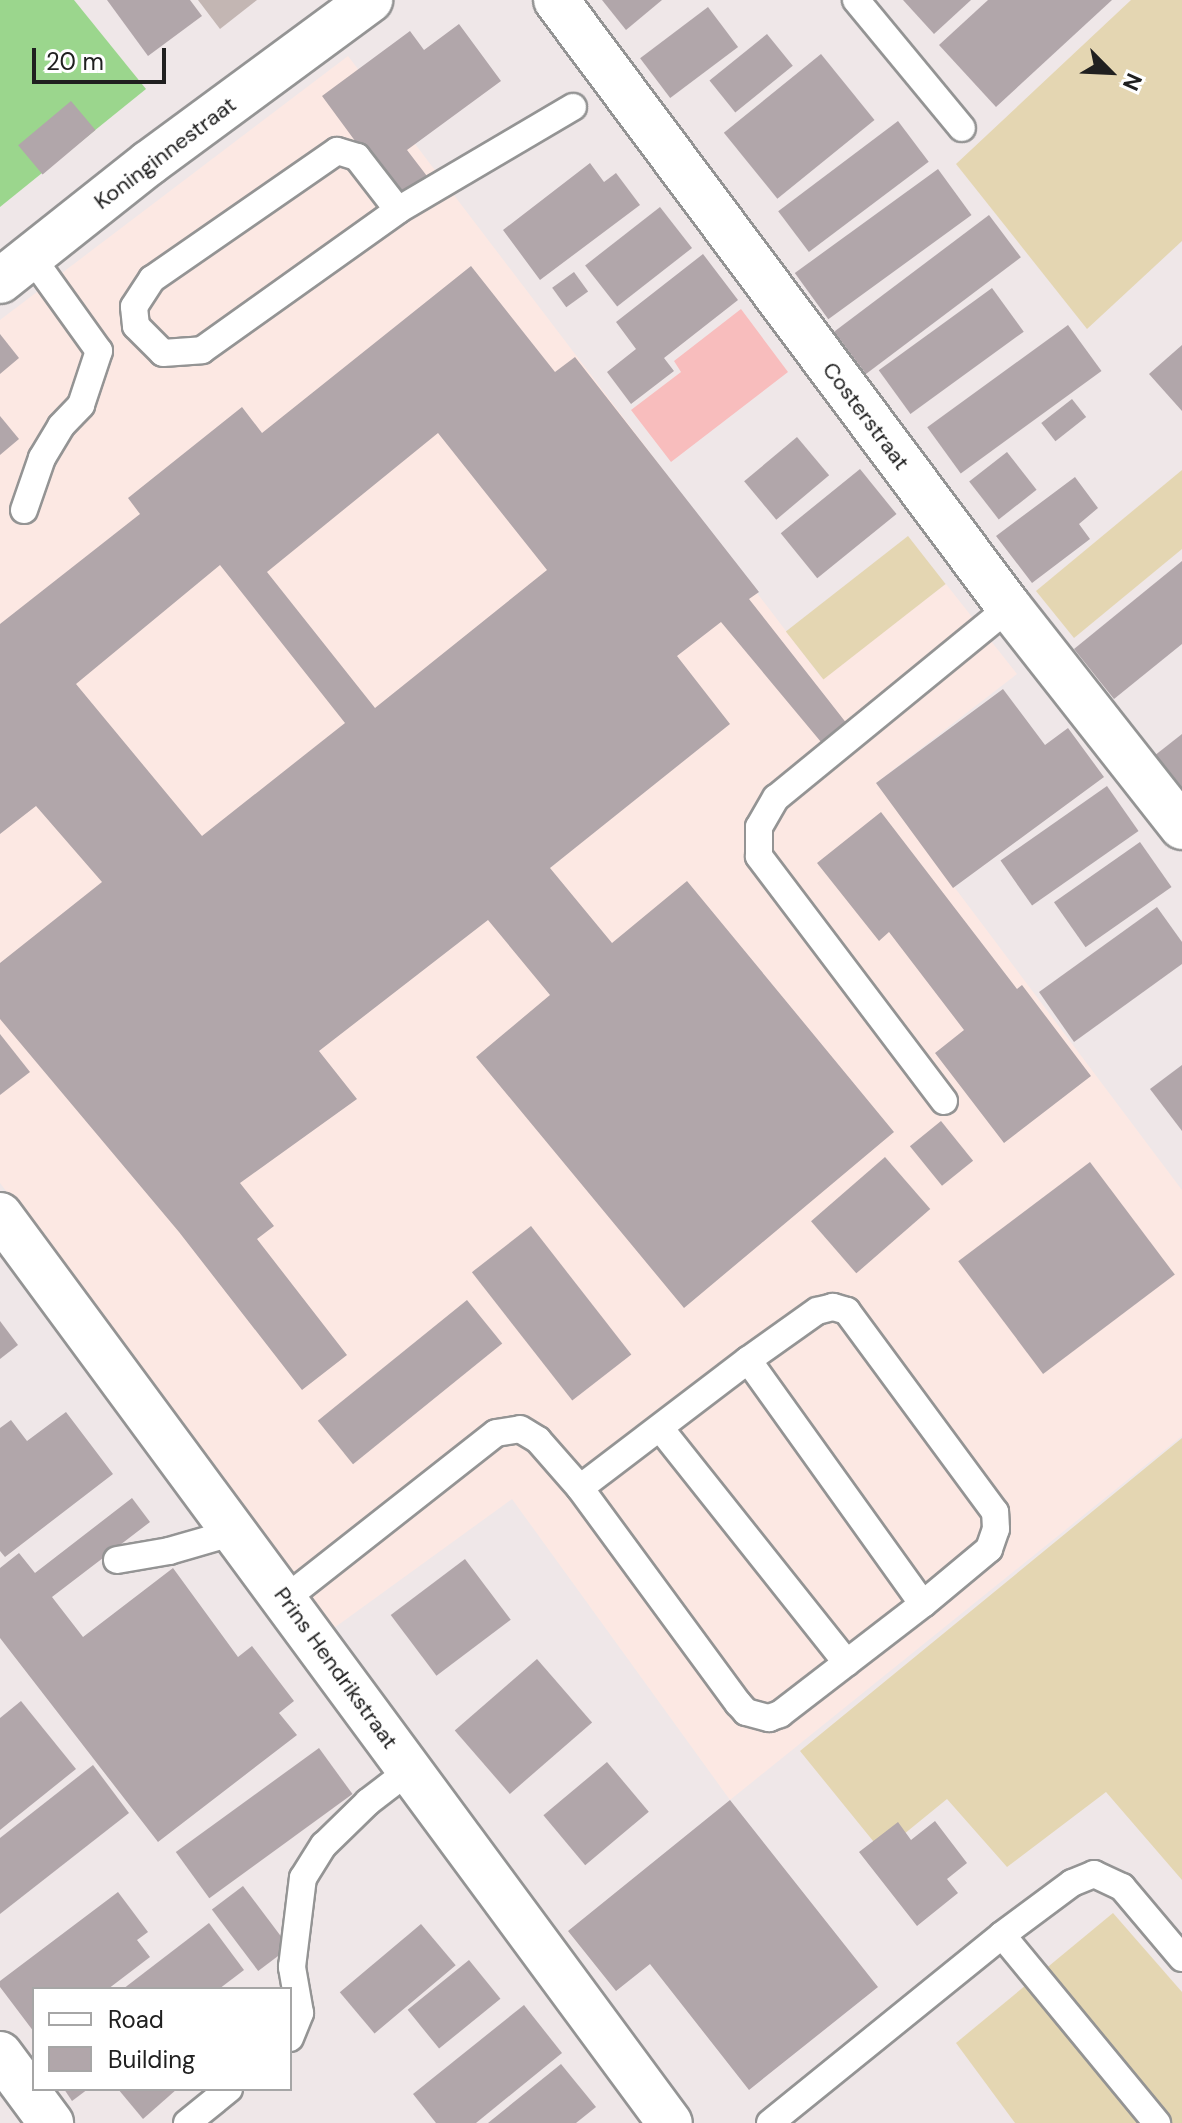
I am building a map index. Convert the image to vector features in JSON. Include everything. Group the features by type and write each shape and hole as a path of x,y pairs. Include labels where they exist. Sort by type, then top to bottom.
{"street":[{"name":"Koninginnestraat","path":"16,268 149,163 370,0"},
{"name":"Costerstraat","path":"556,0 1009,607 1182,827"},
{"name":"Prins Hendrikstraat","path":"0,1215 670,2123"},
{"path":"0,2054 51,2123"}],"lane":[{"path":"856,0 962,128"},
{"path":"398,210 357,157 337,151 152,279 134,307 136,326 163,353 202,350 398,210 573,107"},
{"path":"16,268 99,351"},
{"path":"24,510 42,458 61,426 81,405 99,351 136,326"},
{"path":"944,1101 759,856 759,827 776,798 1009,607"},
{"path":"285,1599 496,1433 520,1429 538,1440 580,1488 746,1712 759,1718 780,1714 923,1604 989,1549 996,1529 995,1512 847,1311 833,1307 817,1311 748,1360 580,1488"},
{"path":"748,1360 923,1604"},
{"path":"660,1428 847,1663"},
{"path":"117,1560 169,1551 235,1532"},
{"path":"292,2033 300,2013 292,1967 303,1878 324,1845 368,1802 411,1769"},
{"path":"770,2123 1002,1935 1072,1883 1094,1874 1122,1887 1182,1958"},
{"path":"1002,1935 1157,2123"},
{"path":"187,2123 227,2091"}],"shaded area":[{"path":"198,0 257,0 220,29"},
{"path":"1131,0 1182,0 1182,241 1087,329 956,164"},
{"path":"348,56 821,677 946,584 1017,674 876,783 1182,1190 1182,1436 730,1800 512,1499 334,1628 0,1183 0,320"},
{"path":"1182,470 1182,549 1074,638 1036,591"},
{"path":"908,536 946,584 823,679 786,631"},
{"path":"1182,1438 1182,1880 1106,1792 1007,1867 947,1799 882,1852 800,1751"},
{"path":"1113,1913 1182,1992 1182,2123 1015,2123 956,2043"}],"sand":[{"path":"741,309 788,372 671,462 631,410 681,372 674,361"}],"green space":[{"path":"0,0 74,0 146,89 0,207"}],"building":[{"path":"107,0 190,0 202,16 148,56"},
{"path":"602,0 662,0 626,30"},
{"path":"903,0 971,0 934,34"},
{"path":"988,0 1112,0 996,107 939,45"},
{"path":"708,7 738,47 670,98 640,58"},
{"path":"459,24 501,81 407,150 430,180 400,202 322,96 410,31 424,50"},
{"path":"767,34 793,66 735,112 709,81"},
{"path":"821,54 874,120 777,199 724,133"},
{"path":"71,101 95,130 43,174 18,145"},
{"path":"898,121 929,162 809,252 778,211"},
{"path":"590,163 604,182 616,173 640,205 540,280 503,230"},
{"path":"938,169 972,215 828,319 795,273"},
{"path":"660,207 692,248 617,306 585,265"},
{"path":"989,215 1021,257 866,374 834,332"},
{"path":"703,254 738,300 664,358 674,371 631,404 607,372 636,349 616,322"},
{"path":"471,266 555,372 575,357 759,592 749,599 851,729 826,748 721,622 677,656 730,724 550,868 612,943 687,881 894,1132 684,1308 476,1057 550,995 488,920 319,1051 357,1099 240,1183 274,1226 257,1239 347,1355 302,1390 179,1232 0,1019 0,963 102,882 36,806 0,834 0,624 140,514 128,498 242,407 262,433","holes":["438,433 547,570 375,708 267,572","220,565 345,723 202,836 76,684"]},
{"path":"574,272 588,291 566,307 552,288"},
{"path":"992,288 1024,332 910,414 879,370"},
{"path":"1068,325 1102,371 961,473 927,427"},
{"path":"0,334 19,358 0,374"},
{"path":"1182,345 1182,411 1149,374"},
{"path":"1072,399 1086,417 1055,441 1041,423"},
{"path":"0,416 19,439 0,455"},
{"path":"797,437 829,475 776,520 744,481"},
{"path":"1007,452 1037,490 999,519 969,482"},
{"path":"860,469 897,514 817,578 781,533"},
{"path":"1075,477 1098,508 1079,524 1090,539 1032,583 996,536"},
{"path":"1182,561 1182,644 1114,699 1074,649"},
{"path":"1003,689 1045,745 1068,728 1104,777 953,888 876,783"},
{"path":"1182,734 1182,793 1154,756"},
{"path":"1107,786 1139,831 1032,906 1001,861"},
{"path":"881,812 1017,989 1022,985 1091,1076 1004,1143 935,1053 964,1030 889,932 879,941 817,863"},
{"path":"1140,842 1172,887 1086,947 1054,902"},
{"path":"1157,907 1182,942 1182,964 1074,1042 1039,992"},
{"path":"0,1034 30,1072 0,1095"},
{"path":"1182,1065 1182,1131 1150,1089"},
{"path":"941,1121 973,1161 942,1186 910,1146"},
{"path":"885,1157 930,1209 856,1273 811,1221"},
{"path":"1090,1162 1175,1275 1043,1374 958,1261"},
{"path":"531,1226 631,1354 572,1401 472,1272"},
{"path":"467,1300 502,1344 353,1464 318,1421"},
{"path":"0,1321 18,1345 0,1359"},
{"path":"66,1412 113,1474 5,1557 0,1551 0,1428 11,1420 27,1441"},
{"path":"132,1498 150,1522 52,1597 83,1637 173,1568 238,1657 252,1646 294,1701 279,1713 297,1735 158,1842 0,1638 0,1568 19,1553 35,1573"},
{"path":"465,1559 511,1620 436,1676 391,1615"},
{"path":"537,1659 592,1722 510,1794 455,1731"},
{"path":"21,1701 76,1769 0,1830 0,1718"},
{"path":"319,1748 353,1794 209,1898 176,1852"},
{"path":"607,1762 649,1812 585,1865 543,1815"},
{"path":"93,1765 129,1813 0,1914 0,1838"},
{"path":"730,1800 878,1987 749,2090 650,1964 616,1991 568,1931"},
{"path":"935,1821 967,1863 947,1879 958,1893 917,1926 859,1852 898,1822 911,1840"},
{"path":"243,1886 289,1947 258,1971 212,1909"},
{"path":"118,1892 148,1932 137,1940 150,1957 111,1987 32,1987 32,2029 0,1987 0,1981"},
{"path":"209,1923 244,1970 222,1987 126,1987"},
{"path":"421,1924 456,1965 375,2034 340,1992"},
{"path":"469,1960 500,1999 439,2049 408,2010"},
{"path":"524,2005 562,2053 476,2123 436,2123 413,2094"},
{"path":"561,2064 596,2107 576,2123 488,2123"},
{"path":"65,2091 85,2091 72,2101"},
{"path":"120,2091 175,2091 143,2119"}]}
